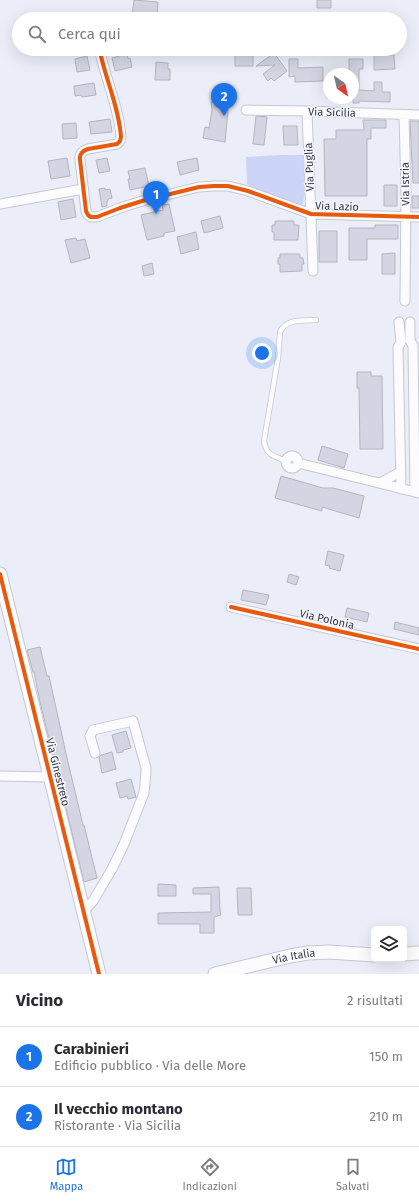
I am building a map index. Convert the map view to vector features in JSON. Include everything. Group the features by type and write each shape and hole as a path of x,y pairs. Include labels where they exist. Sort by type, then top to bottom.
{"street":[{"path":"0,204 83,188 80,158 82,152 89,148 117,144 120,141 122,137 115,102 101,56"},
{"name":"Via Sicilia","path":"246,110 419,115"},
{"name":"Via Puglia","path":"307,111 313,271"},
{"name":"Via Istria","path":"404,115 406,301"},
{"name":"Via Lazio","path":"83,188 86,211 89,216 93,218 134,204 199,188 214,186 235,188 254,193 310,214 419,218"},
{"path":"399,322 400,342 398,347 401,488"},
{"path":"286,461 287,467 291,468 295,468 298,463 417,493 413,346 410,340 410,322"},
{"path":"380,483 400,472"},
{"name":"Via Ginestreto","path":"0,574 99,974"},
{"name":"Via Polonia","path":"231,607 419,649"},
{"path":"83,912 93,901 106,880 124,844 144,793 146,773 133,721 93,730 90,736 95,753"},
{"path":"0,776 50,777"},
{"name":"Via Italia","path":"215,974 308,953 321,952 371,955"},
{"path":"407,954 419,953"}],"lane":[{"path":"286,461 271,455 267,451 264,441 280,332 288,323 316,320"}],"shaded area":[{"path":"303,155 305,189 303,204 300,207 254,189 247,184 246,157"}],"building":[{"path":"134,0 158,2 157,12 133,12"},
{"path":"317,0 331,0 331,8 317,8"},
{"path":"87,56 90,70 77,72 75,59"},
{"path":"127,56 128,59 130,58 132,67 115,71 112,58"},
{"path":"235,56 253,56 253,66 235,66"},
{"path":"270,56 276,56 287,71 274,81 271,78 268,81 263,74 275,65 256,66"},
{"path":"374,56 394,56 395,69 374,70"},
{"path":"289,59 298,59 298,68 323,67 323,81 295,82 295,76 289,77"},
{"path":"349,59 363,59 363,69 349,68"},
{"path":"156,62 168,63 168,69 170,69 170,80 155,80"},
{"path":"374,82 382,82 382,92 390,92 390,102 359,101 359,90 374,91"},
{"path":"94,83 96,95 82,97 81,95 75,96 74,86"},
{"path":"225,100 228,111 225,142 203,138 205,127 209,128 212,110 211,102"},
{"path":"256,116 267,117 264,145 253,144"},
{"path":"110,119 112,132 91,134 89,122"},
{"path":"363,120 386,120 386,128 371,128 371,139 367,139 367,196 325,196 324,139 336,139 336,130 364,130"},
{"path":"410,121 419,121 419,183 413,183"},
{"path":"76,123 77,138 63,139 62,124"},
{"path":"283,126 297,126 298,145 284,145"},
{"path":"67,158 70,176 51,179 48,161"},
{"path":"107,158 110,171 99,173 96,160"},
{"path":"197,158 199,170 180,175 177,162"},
{"path":"145,168 149,186 130,190 128,171"},
{"path":"384,185 397,185 397,206 384,206"},
{"path":"105,188 105,190 110,189 112,198 108,199 107,206 102,207 99,189"},
{"path":"412,196 419,196 419,208 412,208"},
{"path":"73,199 76,217 61,220 58,202"},
{"path":"169,204 175,231 164,233 164,236 147,240 141,215 163,210 162,205"},
{"path":"220,216 223,228 204,233 201,221"},
{"path":"275,221 294,221 294,225 299,225 298,240 274,240 272,225 275,225"},
{"path":"375,225 398,225 398,239 367,239 367,260 349,260 349,228 375,228"},
{"path":"319,231 337,231 337,262 319,262"},
{"path":"196,232 199,249 181,254 177,237"},
{"path":"76,238 77,241 85,239 90,258 71,263 65,240"},
{"path":"395,253 395,274 382,274 382,254"},
{"path":"280,254 300,254 300,258 303,258 304,264 302,264 302,271 280,272 278,258 280,258"},
{"path":"152,263 154,274 144,276 142,266"},
{"path":"357,372 371,372 371,376 382,376 383,449 360,449 359,388 357,388"},
{"path":"322,446 348,454 344,468 318,460"},
{"path":"281,476 323,488 333,488 364,496 359,518 322,507 322,511 275,498"},
{"path":"328,551 344,555 340,571 329,568 330,566 325,565"},
{"path":"289,574 299,577 296,585 287,582"},
{"path":"243,590 269,595 266,605 241,600"},
{"path":"347,608 369,613 367,622 345,617"},
{"path":"395,622 419,628 419,635 394,629"},
{"path":"40,647 47,676 49,676 67,758 97,878 84,882 34,672 27,650"},
{"path":"126,731 131,748 117,753 112,735"},
{"path":"112,752 116,769 102,773 99,758 101,755"},
{"path":"131,779 136,797 128,799 127,796 120,798 116,783"},
{"path":"158,884 176,885 176,896 158,896"},
{"path":"219,887 221,915 214,917 214,933 200,933 200,924 158,924 158,913 211,912 211,894 193,894 193,888"},
{"path":"237,888 251,888 252,915 238,915"}],"cycle path":[{"path":"101,56 118,115 121,137 117,144 88,149 81,154 80,160 86,211 91,217 97,217 142,201 199,187 214,186 228,186 248,191 311,214 419,217"},
{"path":"0,574 99,974"},
{"path":"231,607 419,649"}],"place":[{"name":"Il vecchio montano","path":"224,116"},
{"name":"Carabinieri","path":"156,214"}]}
